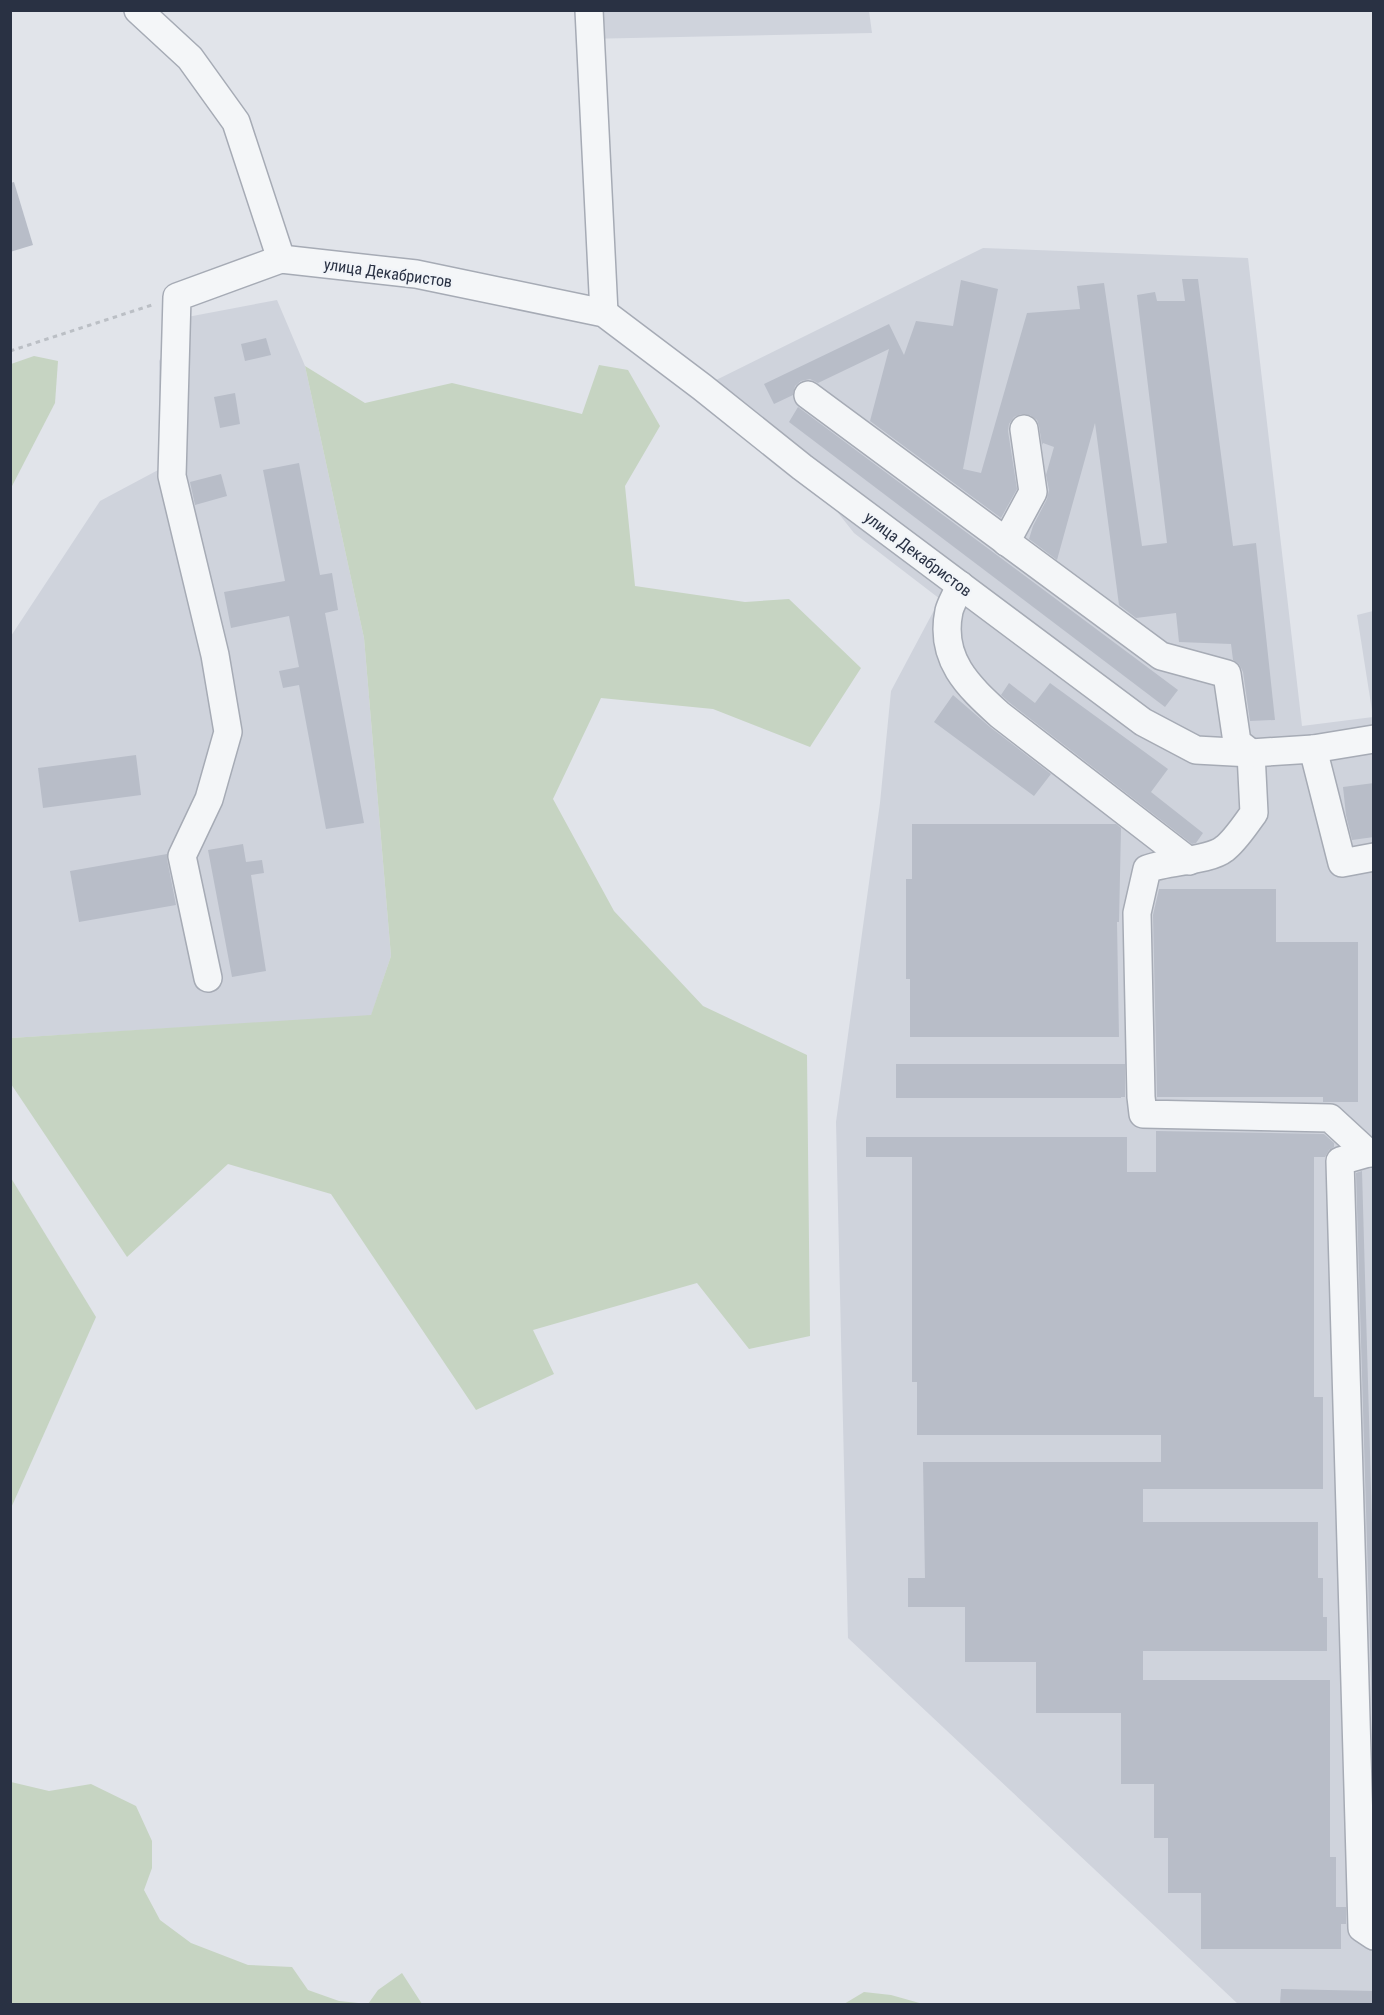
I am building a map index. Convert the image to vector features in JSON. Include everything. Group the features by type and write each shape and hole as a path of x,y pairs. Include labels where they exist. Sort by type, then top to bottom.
{"street":[{"path":"138,10 190,58 236,122 281,259"},
{"path":"589,10 604,313"},
{"name":"улица Декабристов","path":"177,297 281,259 417,274 604,313 802,467 1143,722 1196,750 1251,753 1312,749 1374,739"},
{"path":"177,297 172,476 215,655 228,732 209,799 182,856 208,978"},
{"path":"808,395 1161,656 1227,675 1237,742 1251,753 1254,813 1223,850 1189,861 1161,864 1147,869 1137,913 1143,1114 1330,1118 1371,1153"},
{"path":"1006,542 1033,492 1024,429"},
{"path":"960,585 950,611 947,645 958,672 999,715 1189,861"},
{"path":"1312,749 1342,863 1374,857"},
{"path":"1371,1153 1340,1161 1362,1928 1374,1936"}],"path":[{"path":"10,351 177,297"}],"shaded area":[{"path":"582,11 869,11 872,33 583,39"},
{"path":"983,248 1248,258 1302,726 1373,717 1373,2004 1238,2004 848,1638 836,1122 880,803 891,691 940,599 854,533 802,467 702,387"},
{"path":"277,300 305,366 364,638 391,956 371,1016 11,1038 11,636 100,501 160,469 159,361 182,318"},
{"path":"1373,611 1373,717 1357,615"}],"green space":[{"path":"34,356 58,361 55,403 11,488 11,364"},
{"path":"599,365 628,370 660,426 625,486 635,586 745,602 789,599 861,668 810,747 713,709 601,698 553,799 614,911 703,1006 807,1055 810,1336 749,1349 697,1283 533,1330 554,1374 476,1410 331,1194 228,1164 127,1257 11,1084 11,1038 371,1015 391,956 364,638 305,366 365,403 452,383 582,414"},
{"path":"11,1178 96,1317 11,1508"},
{"path":"11,1782 49,1791 91,1784 136,1806 152,1841 152,1868 144,1890 160,1920 191,1943 248,1965 292,1967 308,1990 339,2001 368,2004 11,2004"},
{"path":"402,1973 422,2004 368,2004 378,1990"},
{"path":"864,1992 891,1995 923,2004 844,2004"}],"building":[{"path":"14,182 33,245 10,252 10,183"},
{"path":"1182,279 1198,279 1233,546 1256,543 1275,720 1250,721 1243,672 1239,664 1233,660 1231,644 1179,642 1176,613 1136,618 1119,605 1095,423 1057,560 1029,539 1047,499 1049,490 1046,475 1054,447 1043,443 1042,445 1037,420 1030,415 1021,414 1014,417 1009,424 1008,431 1017,489 1001,518 870,421 889,349 818,383 810,379 801,381 795,386 793,395 774,404 764,384 889,324 904,355 916,321 953,326 961,280 998,289 963,469 981,473 1027,313 1080,309 1077,286 1104,283 1142,546 1167,543 1137,295 1155,292 1157,301 1185,301"},
{"path":"266,338 271,355 245,361 241,344"},
{"path":"235,393 240,424 220,428 214,397"},
{"path":"798,407 1178,690 1165,707 789,422"},
{"path":"299,463 320,575 332,573 338,610 325,613 364,823 326,829 299,685 283,688 279,671 299,667 289,616 231,628 224,592 285,581 263,470"},
{"path":"221,474 227,496 195,505 190,482"},
{"path":"1009,683 1035,703 1050,683 1168,769 1151,792 1203,833 1196,843 1192,844 1010,703 1001,695"},
{"path":"953,695 1051,774 1034,796 934,722"},
{"path":"136,755 141,795 43,808 38,768"},
{"path":"1374,783 1374,837 1352,840 1343,787"},
{"path":"912,824 1116,824 1121,828 1119,922 1117,922 1119,1037 910,1037 910,979 906,979 906,879 912,879"},
{"path":"243,844 246,862 262,860 264,873 251,875 266,971 232,977 208,850"},
{"path":"167,854 176,905 79,922 70,871"},
{"path":"1159,889 1276,889 1276,942 1358,942 1358,1102 1323,1102 1323,1097 1157,1097 1153,915"},
{"path":"896,1064 1125,1064 1125,1097 896,1098"},
{"path":"1156,1131 1324,1134 1334,1143 1334,1147 1325,1157 1314,1157 1314,1397 1323,1397 1323,1489 1143,1489 1143,1522 1318,1522 1318,1578 1323,1578 1323,1617 1327,1617 1327,1651 1143,1651 1143,1680 1330,1680 1330,1857 1336,1857 1336,1907 1346,1907 1346,1924 1341,1924 1341,1949 1201,1949 1201,1893 1168,1893 1168,1838 1154,1838 1154,1784 1121,1784 1121,1713 1036,1713 1036,1662 965,1662 965,1607 908,1607 908,1578 925,1578 923,1462 1161,1462 1161,1435 917,1435 917,1382 912,1382 912,1157 866,1157 866,1137 1127,1137 1127,1172 1156,1172"},
{"path":"1362,1171 1374,1594 1374,1780 1356,1173"},
{"path":"1281,1989 1374,1991 1374,2004 1280,2004"}]}
